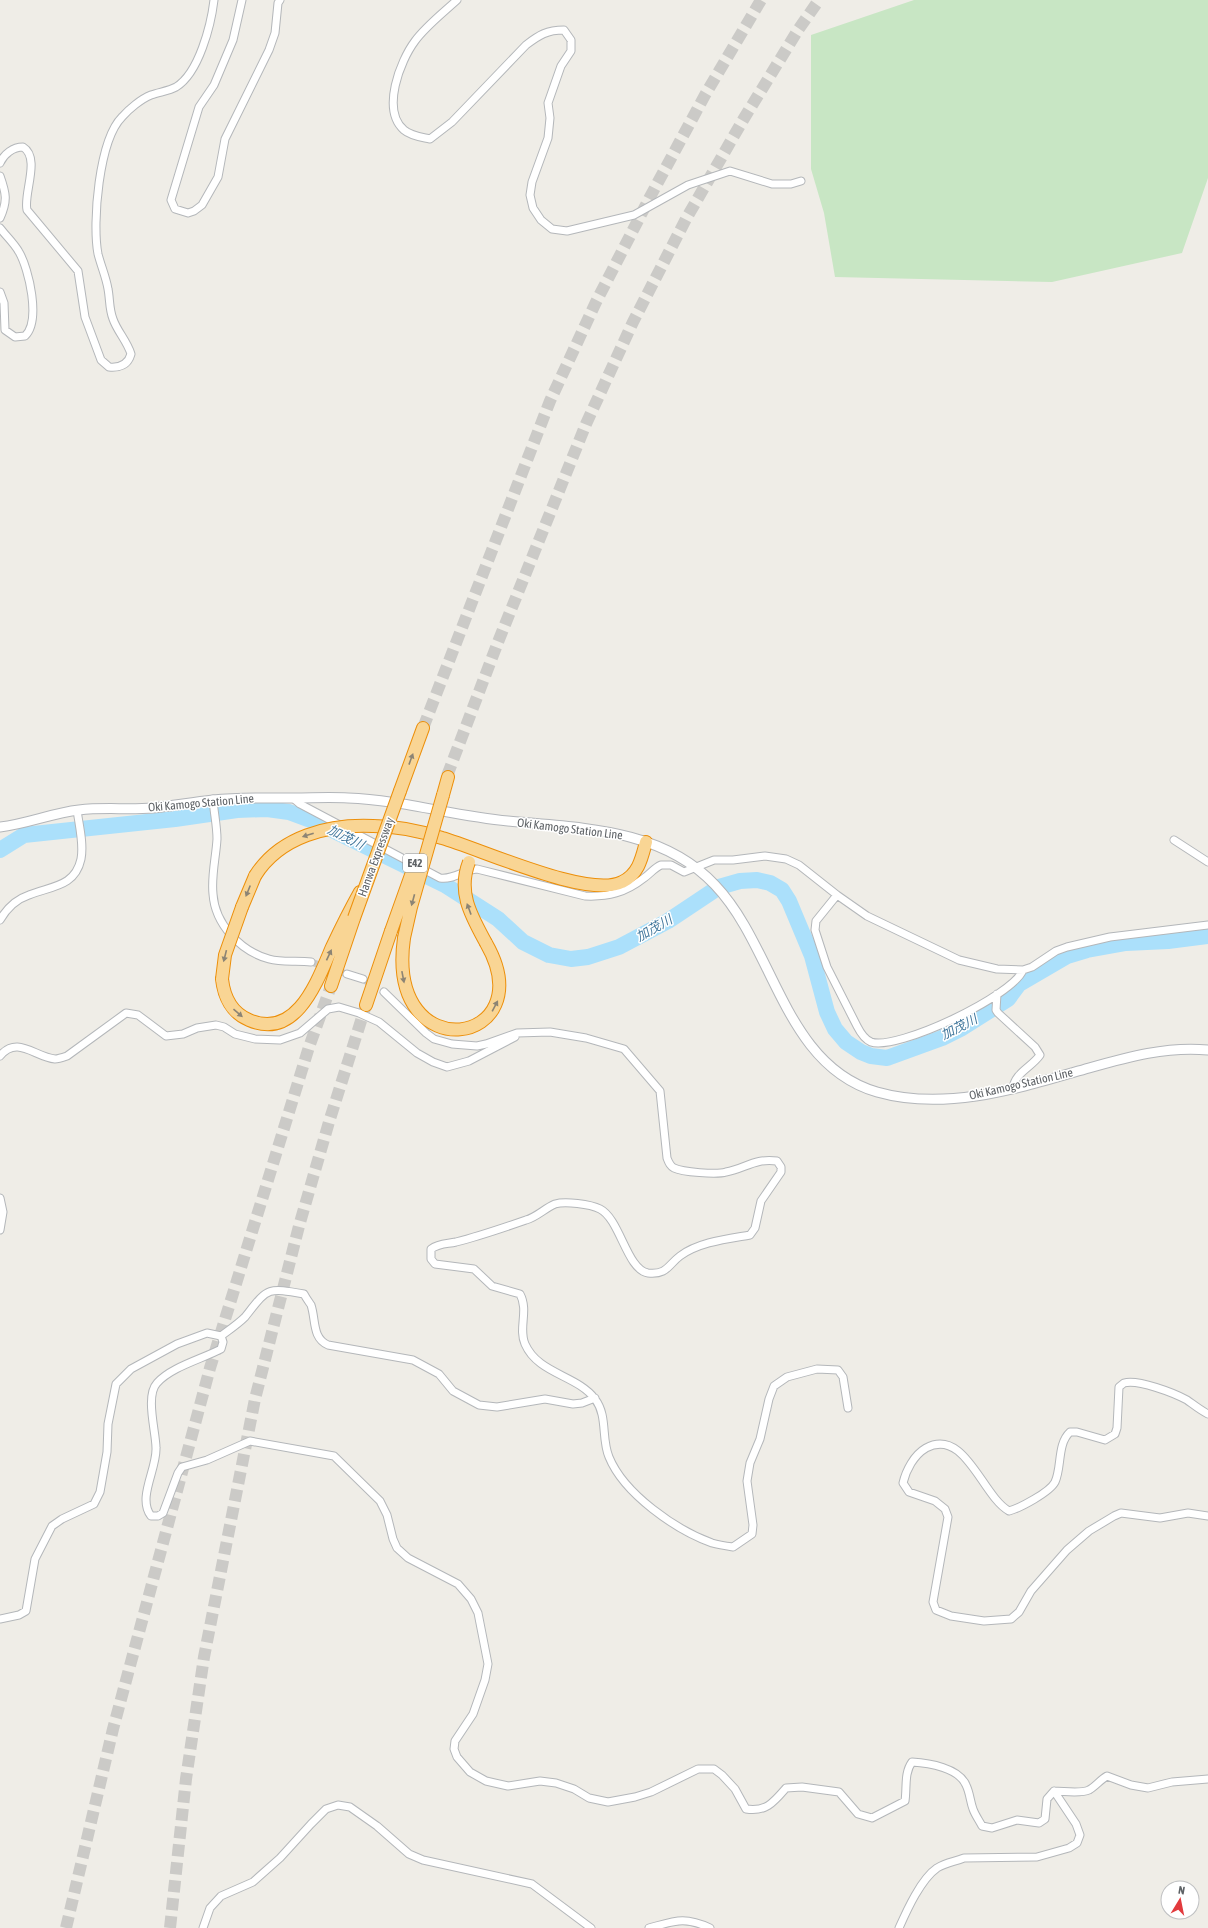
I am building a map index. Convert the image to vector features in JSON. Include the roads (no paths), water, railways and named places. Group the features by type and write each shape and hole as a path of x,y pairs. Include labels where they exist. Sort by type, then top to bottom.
{"highway":[{"name":"Hanwa Expressway","path":"331,986 351,916 369,876 423,728"},
{"name":"E42","path":"366,1005 391,931 448,776"},
{"path":"441,795 404,938 402,972 410,1000 418,1011 428,1021 451,1030 468,1028 483,1021 490,1014 498,999 501,982 499,973 465,898 464,877 473,855 480,850"},
{"path":"351,916 308,998 298,1011 284,1020 264,1024 245,1018 229,1003 225,996 222,979 225,955 242,907 255,876 271,856 293,840 328,829 353,826 373,826 420,832 480,850 561,879 602,886 622,882 632,875 640,865 646,842"}],"main road":[{"name":"Oki Kamogo Station Line","path":"0,827 25,824 77,810 149,808 244,798 343,798 380,800 504,821 607,832 646,842 695,866 706,876 726,897 747,929 806,1038 819,1057 844,1077 875,1091 910,1098 968,1097 1013,1088 1144,1054 1181,1048 1208,1050"}],"street":[{"path":"0,163 8,153 17,147 23,147 28,152 31,174 27,198 27,210 78,271 86,317 101,360 109,367 123,365 130,358 130,352 112,318 107,284 98,254 97,218 99,179 103,159 113,131 121,117 150,95 175,88 184,81 194,66 206,37 214,0"},
{"path":"242,0 233,40 214,85 199,107 171,200 175,209 188,213 194,211 202,204 218,177 225,139 269,50 275,33 278,3 280,0"},
{"path":"457,0 430,24 415,41 409,51 393,92 393,105 398,123 411,134 430,139 452,122 526,45 535,38 551,30 564,30 571,40 571,51 561,66 548,103 550,118 548,138 532,182 530,195 533,208 541,220 552,229 567,231 634,215 688,186 730,171 772,184 791,184 800,181"},
{"path":"0,176 5,189 6,197 3,212 0,218"},
{"path":"0,228 21,255 32,297 33,319 30,330 26,336 15,337 5,330 4,303 0,292"},
{"path":"293,798 300,804 440,878 454,878 469,870 477,869 577,895 604,896 616,894 630,888 661,864 671,865 684,872 695,866 714,860 733,860 765,856 779,858 799,865 867,916 959,960 997,969 1023,970 1032,967 1067,947 1137,932 1208,925"},
{"path":"214,802 216,825 213,894 217,912 226,930 241,945 263,957 278,961 311,962"},
{"path":"0,920 9,908 20,899 63,884 75,873 82,853 77,810"},
{"path":"1174,840 1208,862"},
{"path":"837,895 816,921 815,930 827,967 861,1034 870,1041 880,1042 898,1040 925,1031 975,1007 997,994 1019,977 1023,970"},
{"path":"347,974 363,979"},
{"path":"384,992 414,1024 434,1039 443,1042 460,1046 477,1046 524,1032 550,1032 586,1038 624,1049 660,1091 667,1158 670,1165 676,1169 717,1174 726,1173 764,1159 776,1160 781,1167 781,1172 761,1201 755,1228 750,1236 720,1240 689,1251 679,1256 669,1268 656,1274 645,1272 636,1265 608,1216 600,1209 575,1203 555,1204 535,1217 456,1242 437,1245 431,1250 431,1258 435,1264 474,1270 492,1286 520,1294 525,1303 523,1327 524,1343 540,1364 580,1387 595,1398 603,1411 604,1437 609,1458 621,1478 633,1491 667,1519 692,1534 713,1543 733,1547 740,1544 752,1534 753,1525 747,1481 750,1463 760,1439 769,1399 774,1386 787,1377 817,1369 838,1370 843,1377 848,1408"},
{"path":"997,994 998,1013 1035,1047 1040,1056 1017,1077 1013,1084 1013,1088"},
{"path":"0,1056 5,1050 14,1046 56,1059 67,1056 126,1013 138,1016 166,1036 183,1034 212,1024 224,1027 236,1034 246,1037 274,1041 300,1033 328,1009 339,1007 359,1013 379,1022 417,1053 433,1062 447,1067 469,1061 524,1032"},
{"path":"0,1198 3,1212 0,1230"},
{"path":"221,1336 244,1318 263,1295 271,1290 278,1289 304,1294 310,1305 316,1333 322,1343 413,1360 439,1374 453,1390 479,1405 497,1407 545,1399 573,1404 595,1398"},
{"path":"0,1619 19,1615 26,1611 35,1559 52,1526 62,1519 94,1504 100,1492 107,1452 108,1424 116,1384 131,1369 177,1344 208,1333 221,1336"},
{"path":"221,1336 224,1342 221,1349 202,1359 171,1370 156,1383 151,1406 156,1450 145,1502 148,1511 152,1516 158,1516 164,1513 182,1467 206,1460 250,1441 334,1456 380,1501 387,1515 393,1539 397,1548 408,1558 458,1584 471,1599 478,1613 488,1664 485,1680 473,1714 455,1741 454,1749 457,1758 470,1772 486,1781 508,1786 540,1781 556,1782 574,1789 589,1798 608,1802 635,1797 658,1789 698,1769 714,1769 735,1789 746,1809 756,1810 772,1804 786,1788 802,1787 839,1792 858,1814 872,1818 905,1800 907,1789 906,1769 912,1762 916,1762 953,1772 964,1781 973,1809 982,1826 992,1828 1017,1820 1039,1822 1045,1819 1047,1799 1054,1791"},
{"path":"1208,1414 1198,1409 1188,1401 1170,1392 1135,1383 1124,1383 1119,1387 1115,1434 1105,1440 1077,1432 1070,1432 1063,1444 1055,1483 1028,1502 1009,1511 992,1496 972,1465 955,1447 932,1445 923,1450 913,1460 905,1474 904,1483 909,1492 935,1501 945,1508 948,1517 933,1602 936,1610 951,1616 984,1621 1011,1619 1019,1612 1031,1591 1067,1550 1089,1531 1114,1516 1121,1513 1160,1518 1188,1513 1208,1516"},
{"path":"1054,1791 1082,1792 1090,1790 1100,1780 1107,1776 1131,1785 1148,1788 1172,1782 1208,1779"},
{"path":"899,1928 925,1880 936,1868 952,1860 964,1858 1037,1857 1069,1848 1077,1843 1080,1835 1076,1824 1054,1791"},
{"path":"203,1928 210,1908 221,1896 253,1882 280,1858 326,1809 338,1805 350,1807 377,1826 409,1854 423,1860 532,1884 591,1928"},
{"path":"649,1928 680,1919 697,1922 710,1928"}],"waterway":[{"name":"加茂川","path":"0,850 24,835 175,819 237,810 267,809 289,812 316,822 445,885 498,919 523,942 549,955 571,959 588,957 619,947 668,921 719,887 740,881 757,880 770,883 782,890 789,901 812,956 827,1012 835,1029 846,1042 861,1052 871,1056 887,1058 942,1038 962,1028 1008,999 1019,984 1067,956 1087,950 1126,943 1168,941 1208,936"}],"tunnel":[{"path":"423,728 550,401 596,302 650,197 705,95 761,0"},
{"path":"447,776 498,642 586,424 633,322 686,219 743,120 798,30 819,0"},
{"path":"311,962 347,974"},
{"path":"363,979 384,992"},
{"path":"66,1928 113,1729 210,1368 309,1047 331,986"},
{"path":"170,1928 186,1779 204,1657 255,1399 299,1226 329,1122 366,1005"}]}
